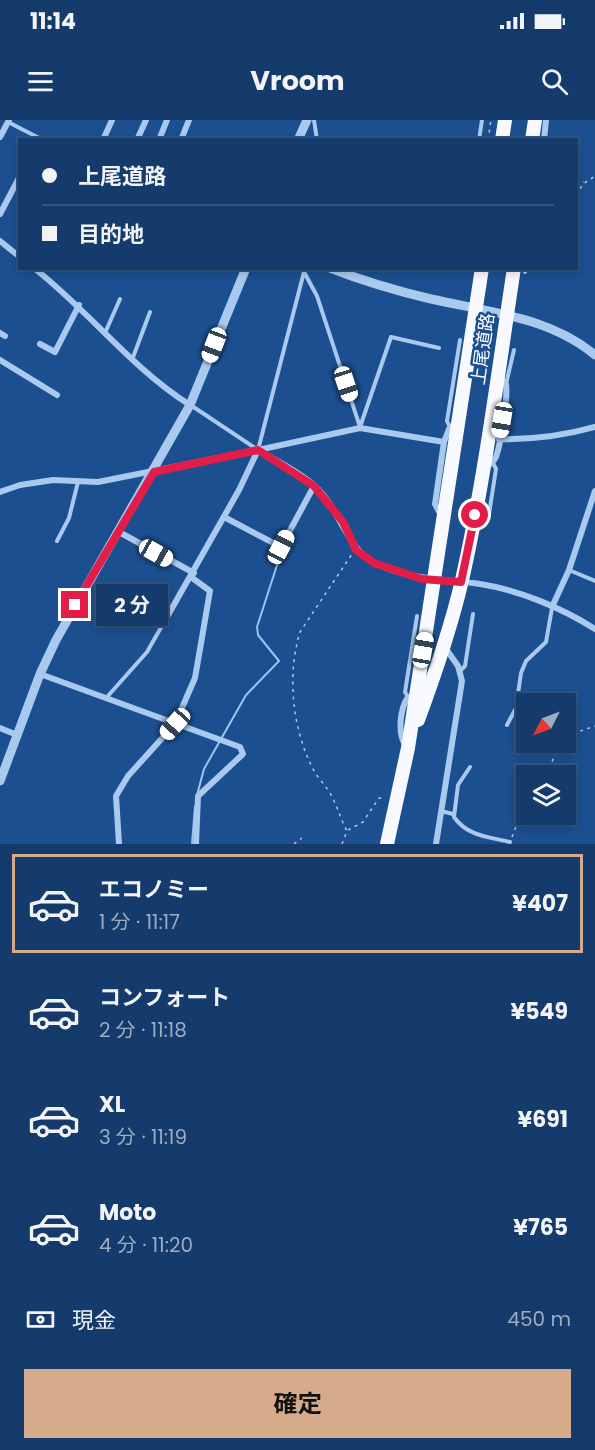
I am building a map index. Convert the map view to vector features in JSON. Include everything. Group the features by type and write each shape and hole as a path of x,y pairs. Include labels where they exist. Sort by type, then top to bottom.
{"highway":[{"path":"502,138 505,120"},
{"path":"535,120 537,138"},
{"name":"上尾道路","path":"408,748 412,696 435,580 455,425 482,270"},
{"name":"上尾道路","path":"387,844 408,748 444,646 461,582 488,465 502,380 506,315 521,270"}],"street":[{"path":"104,138 111,120"},
{"path":"138,138 146,120"},
{"path":"160,138 167,120"},
{"path":"182,138 189,120"},
{"path":"299,138 306,120"},
{"path":"496,138 499,120"},
{"path":"537,138 546,120"},
{"path":"0,137 9,121"},
{"path":"0,214 18,180"},
{"path":"0,241 18,255"},
{"path":"36,270 79,305 158,385 190,405"},
{"path":"0,781 40,674 75,605 154,472 190,405 245,270"},
{"path":"336,270 400,292 506,315 558,330 574,338 595,355"},
{"path":"40,344 55,352 79,305"},
{"path":"0,360 57,395"},
{"path":"488,465 499,439 502,380"},
{"path":"444,519 437,512 435,504 444,442 455,425"},
{"path":"499,439 530,440 567,435 595,427"},
{"path":"0,492 20,485 53,480 98,482 360,428 444,442"},
{"path":"258,450 314,486 343,522 356,550 374,563 399,573 509,590 552,607 595,629"},
{"path":"163,624 224,517 258,450"},
{"path":"224,517 281,547 314,486"},
{"path":"552,607 569,570 595,491"},
{"path":"119,532 192,575 210,591 195,678 175,724 128,776 116,796 119,844"},
{"path":"436,844 461,689 460,671 444,646"},
{"path":"40,674 240,747 243,754 198,796 196,844"},
{"path":"0,728 17,735"}],"lane":[{"path":"314,120 317,138"},
{"path":"479,138 482,120"},
{"path":"9,121 39,138"},
{"path":"190,405 258,450 304,270"},
{"path":"304,270 317,296 360,428"},
{"path":"105,333 120,299"},
{"path":"132,361 150,312"},
{"path":"360,428 391,337 439,348"},
{"path":"455,425 447,421 460,340"},
{"path":"502,380 514,350"},
{"path":"488,465 496,469 489,514"},
{"path":"57,541 69,518 78,481"},
{"path":"569,570 595,581"},
{"path":"507,725 516,708 521,673 526,661 546,642 552,607"},
{"path":"460,671 465,666 473,614"},
{"path":"412,696 405,692 417,616"},
{"path":"107,697 147,652 163,624"},
{"path":"453,814 458,785 470,767"},
{"path":"441,811 453,814 461,826 472,834 510,842"}],"path":[{"path":"488,138 491,120"},
{"path":"578,192 585,182 595,176"},
{"path":"578,181 585,182"},
{"path":"348,831 332,795 312,768 303,744 294,704 294,679 296,645 300,632 356,550"},
{"path":"576,733 595,726"},
{"path":"342,844 348,831 363,822 379,798 396,801"},
{"path":"510,842 516,825"},
{"path":"294,844 302,838"}],"waterway":[{"path":"197,795 204,769 246,695 279,661 258,635 257,627 278,562"},
{"path":"192,844 195,806"}],"route":[{"path":"75,605 154,472 258,450 314,486 326,498 343,522 356,550 374,563 422,579 461,582 475,515"}]}
